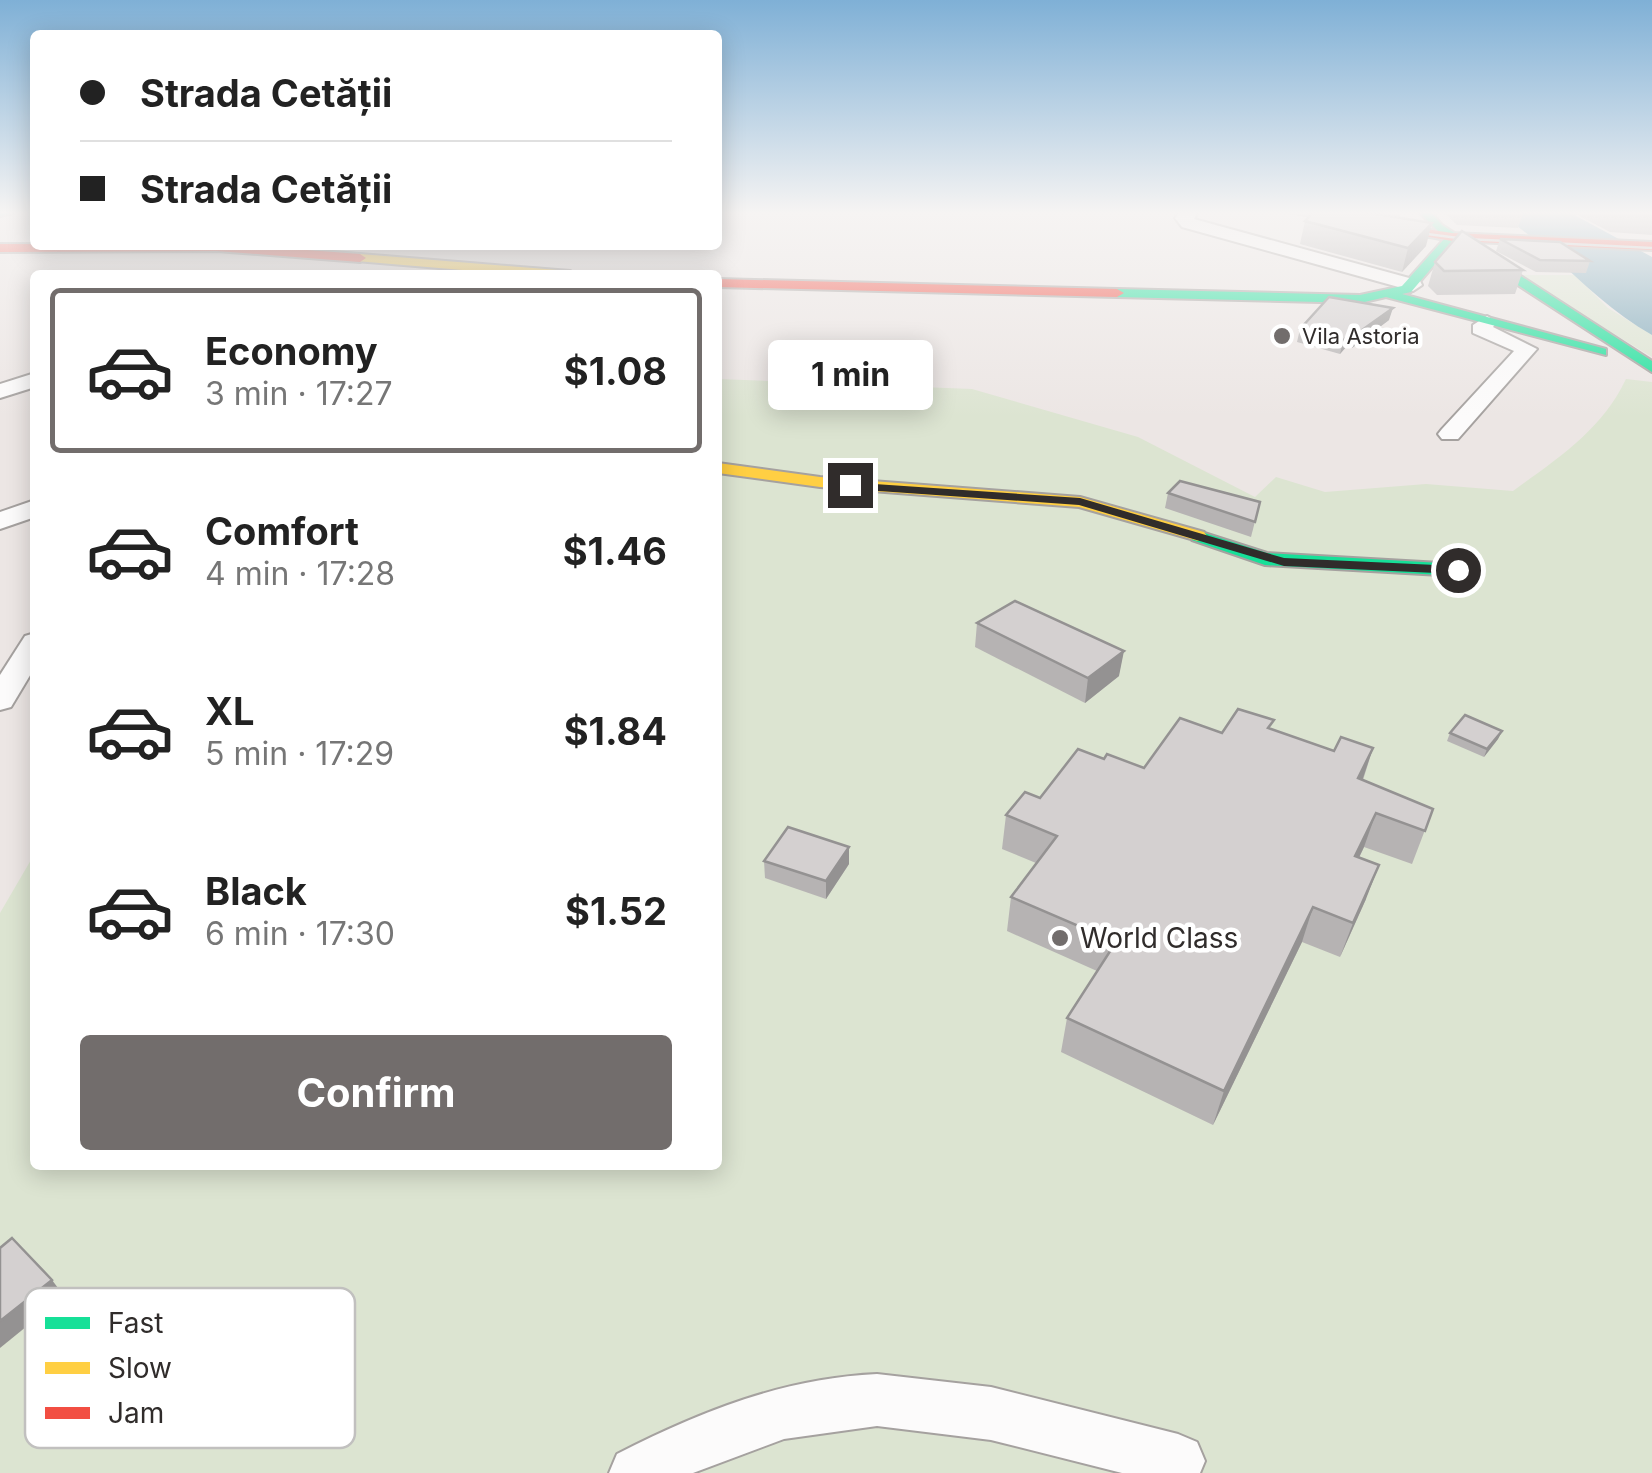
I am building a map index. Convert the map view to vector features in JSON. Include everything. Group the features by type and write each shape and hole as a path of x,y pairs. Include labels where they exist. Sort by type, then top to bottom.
{"street":[{"path":"1393,280 1412,285"},
{"path":"1391,295 1417,280"},
{"path":"1514,280 1646,365"},
{"path":"722,282 1336,299 1391,295 1646,365"},
{"path":"1450,434 1527,349 1480,329 1487,322"},
{"path":"0,364 30,375"},
{"path":"0,391 30,379"},
{"path":"722,469 856,486 1080,502 1148,519 1264,558 1458,570"},
{"path":"0,521 30,510"},
{"path":"0,700 30,650"},
{"path":"636,1473 729,1429 806,1410 872,1400 941,1404 1178,1461"}],"green space":[{"path":"1525,280 1580,280 1608,308 1652,335 1652,357"},
{"path":"722,379 972,389 1138,437 1255,497 1276,477 1325,492 1426,484 1513,491 1591,428 1626,379 1652,382 1652,1473 0,1473 0,913 30,862 30,1170 722,1170"}],"water":[{"path":"1580,280 1652,280 1652,335 1631,322"}],"building":[{"path":"1329,297 1393,308 1343,341 1300,329"},
{"path":"1180,481 1260,502 1255,522 1168,493"},
{"path":"1015,601 1124,651 1088,678 977,623"},
{"path":"1238,709 1274,720 1268,728 1334,751 1341,737 1373,748 1358,778 1433,809 1425,831 1376,813 1355,856 1379,865 1353,923 1313,907 1224,1091 1067,1018 1116,942 1011,897 1057,836 1006,815 1025,792 1040,798 1078,749 1104,759 1107,754 1144,768 1180,718 1222,733"},
{"path":"1465,715 1502,731 1487,749 1450,733"},
{"path":"788,827 849,847 826,881 764,861"},
{"path":"12,1238 52,1280 42,1288 25,1288 25,1301 0,1321 0,1248"}],"traffic: fast":[{"path":"1117,293 1360,299 1406,289 1414,280"},
{"path":"1517,280 1652,368"},
{"path":"1391,295 1601,352"},
{"path":"1198,536 1265,559 1458,570"}],"traffic: slow":[{"path":"722,469 820,482 1080,502 1198,536"}],"traffic: jam":[{"path":"722,283 1117,293"}],"place":[{"name":"Vila Astoria","path":"1282,336"},
{"name":"World Class","path":"1060,938"}],"route":[{"path":"850,485 1080,502 1284,562 1458,570"}]}
